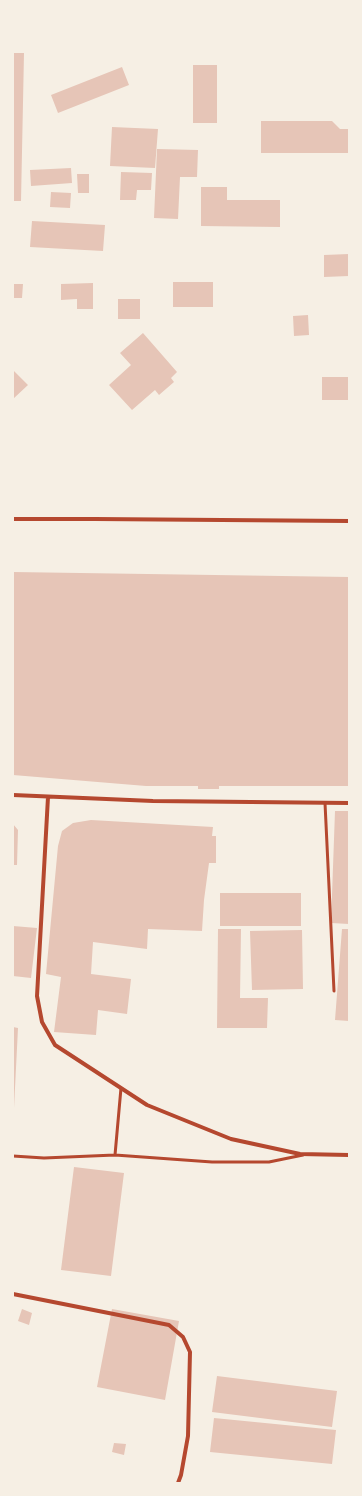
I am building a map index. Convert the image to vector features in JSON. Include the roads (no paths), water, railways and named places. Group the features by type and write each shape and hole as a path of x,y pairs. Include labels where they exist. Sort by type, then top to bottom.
{"street":[{"path":"13,519 95,518 349,521"},
{"path":"13,796 153,801 349,803"},
{"path":"48,797 37,996 42,1022 54,1045 147,1105 231,1139 300,1154 349,1155"},
{"path":"13,1294 169,1325 183,1337 190,1352 188,1436 181,1475 178,1483"}],"lane":[{"path":"325,803 334,992"},
{"path":"115,1155 121,1088"},
{"path":"13,1156 44,1158 115,1155 219,1162 269,1162 311,1154"}]}
